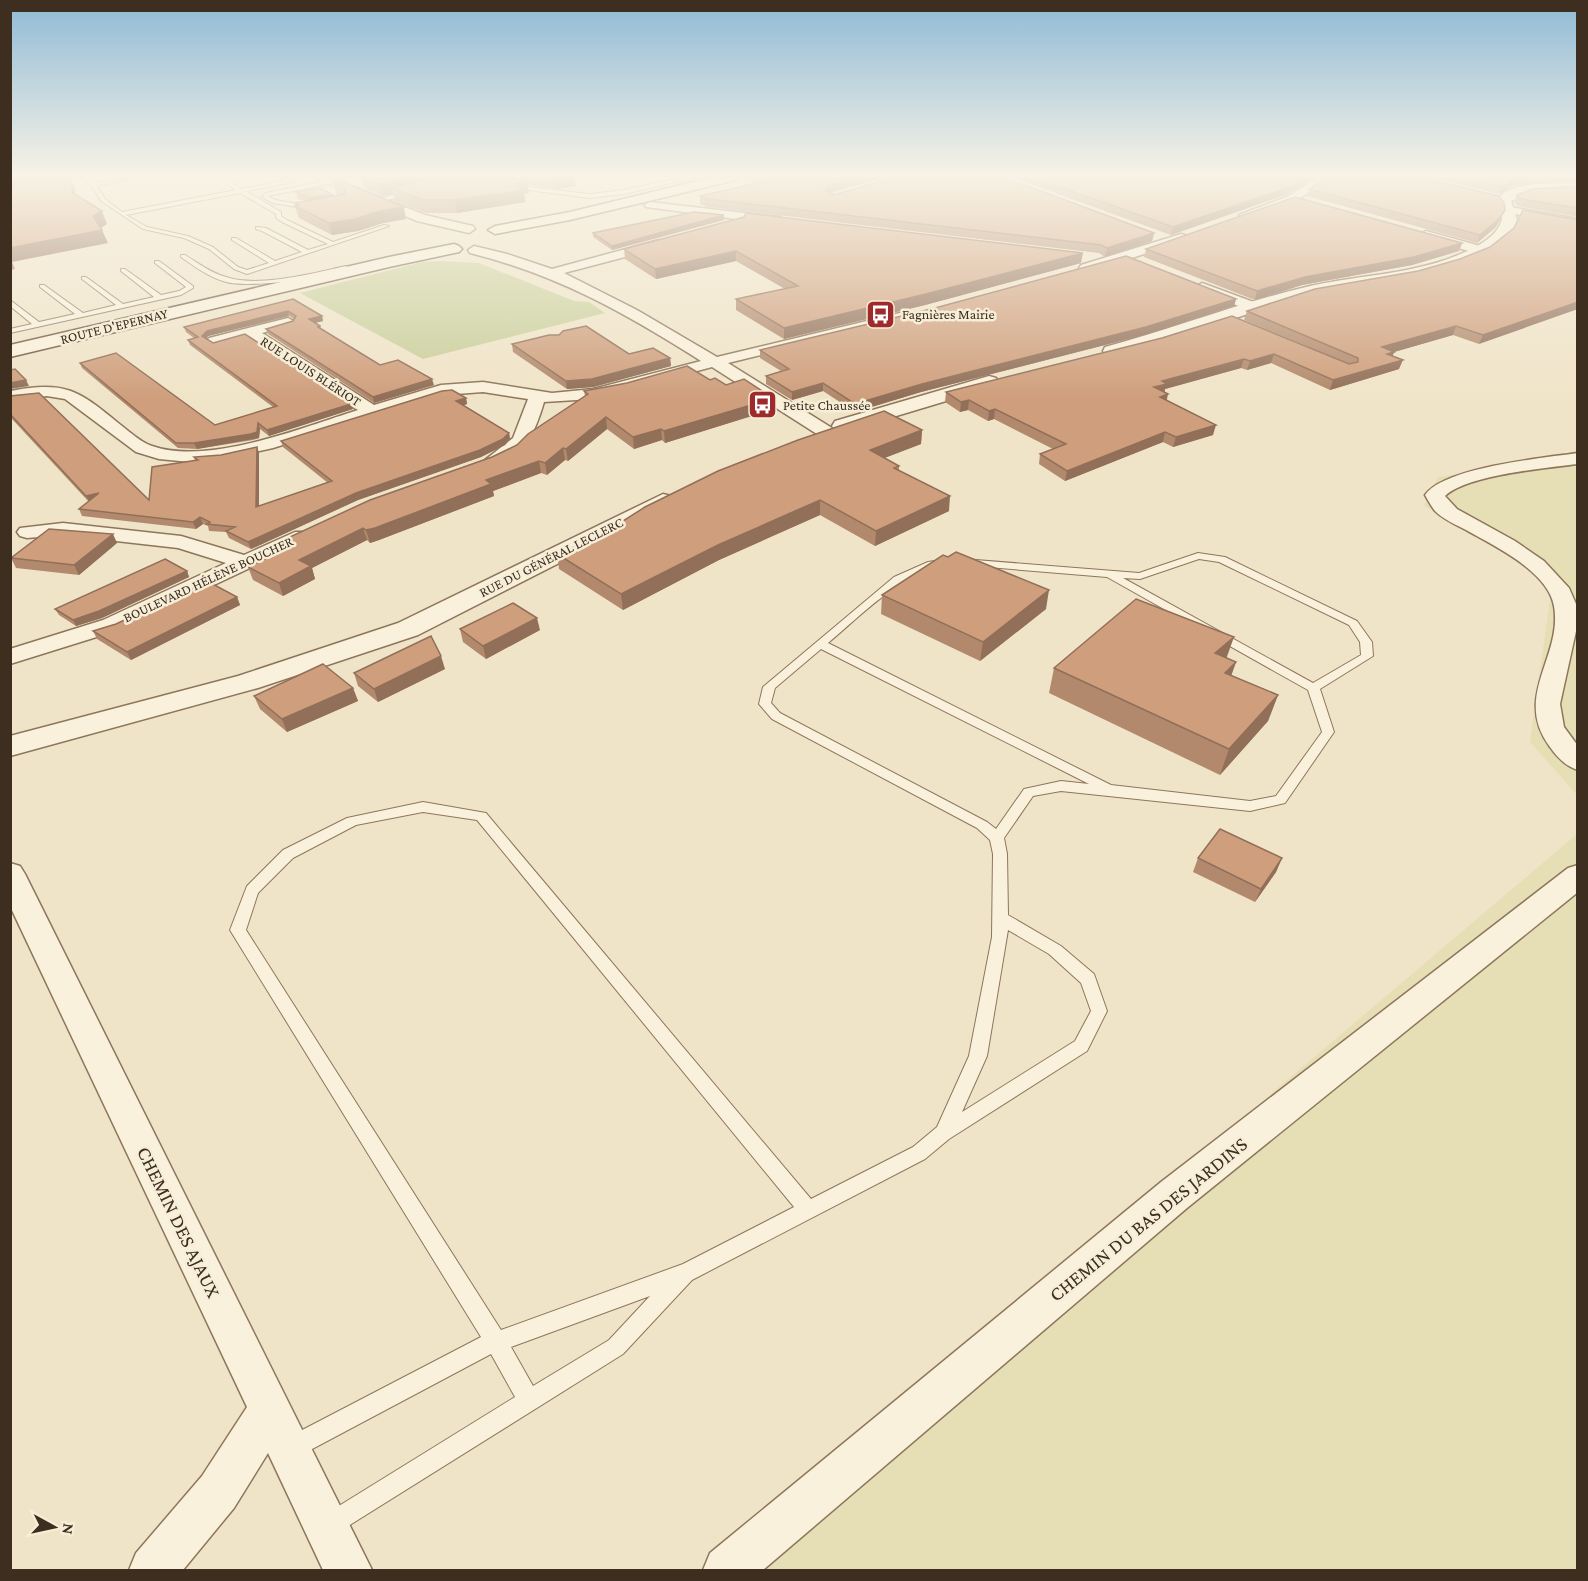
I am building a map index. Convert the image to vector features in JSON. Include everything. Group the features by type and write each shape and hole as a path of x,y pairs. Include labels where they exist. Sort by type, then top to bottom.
{"street":[{"name":"ROUTE D'EPERNAY","path":"217,302 415,251"},
{"name":"ROUTE D'EPERNAY","path":"10,351 217,302 416,251"},
{"path":"477,251 532,264 554,272 634,314 826,432"},
{"path":"519,251 532,264"},
{"path":"554,272 632,251"},
{"path":"1077,263 1118,259 1142,251"},
{"path":"1098,354 1231,319 1254,307 1328,286 1425,269 1478,251"},
{"path":"1118,259 1146,265"},
{"path":"1190,282 1254,307"},
{"path":"10,396 34,390 57,390 72,393 145,450 195,455 240,451 424,394 456,387 495,388 552,398 593,394 919,312"},
{"name":"RUE LOUIS BLÉRIOT","path":"214,342 288,322"},
{"name":"RUE LOUIS BLÉRIOT","path":"250,332 371,411"},
{"path":"794,444 929,398 1010,376"},
{"path":"477,467 512,452 522,441 537,396"},
{"path":"1578,458 1459,480 1442,486 1435,495 1442,507 1530,561 1546,574 1558,589 1566,606 1566,627 1546,704 1549,723 1556,738 1578,761"},
{"name":"RUE DU GÉNÉRAL LECLERC","path":"10,746 248,682 408,629 689,488"},
{"path":"27,532 63,529 181,542 243,562"},
{"name":"BOULEVARD HÉLÈNE BOUCHER","path":"10,657 78,638 111,625 315,530"},
{"name":"CHEMIN DES AJAUX","path":"10,874 348,1570"},
{"name":"CHEMIN DU BAS DES JARDINS","path":"727,1570 1174,1195 1578,876"},
{"path":"153,1570 218,1491 270,1410"}],"lane":[{"path":"214,251 236,268 247,272 311,251"},
{"path":"254,251 274,263"},
{"path":"183,256 208,273 228,281 246,282 320,273 383,259"},
{"path":"10,331 188,291 191,287 157,262"},
{"path":"123,270 160,298"},
{"path":"84,278 121,306"},
{"path":"42,286 81,315"},
{"path":"10,302 38,325"},
{"path":"943,1133 978,1056 1000,937 1000,854 997,838 982,825 776,716 765,704 769,687 898,579 932,564 970,561 1140,576 1198,556 1221,559 1353,623 1366,642 1367,656 1313,688"},
{"path":"997,838 1029,792 1061,786 1250,806 1280,800 1328,732 1313,688 1107,574"},
{"path":"820,644 1112,790"},
{"path":"529,1401 496,1342 238,930 252,890 288,854 352,821 423,807 481,816 808,1210"},
{"path":"289,1449 483,1347 688,1272 919,1152 943,1133 1081,1046 1099,1011 1088,979 1054,950 1000,918"},
{"path":"327,1526 616,1347 688,1272"}],"shaded area":[{"path":"1577,456 1577,795 1530,742 1553,578 1424,506 1438,477"},
{"path":"1577,834 1577,1570 710,1570"}],"green space":[{"path":"422,262 479,263 574,301 589,302 605,313 423,359 300,293"}],"building":[{"path":"627,251 1064,251 1083,253 784,328 736,299 798,286 736,251 655,269"},
{"path":"1151,251 1435,251 1414,257 1305,277 1257,291"},
{"path":"1481,251 1578,251 1578,302 1483,335 1456,326 1382,347 1394,352 1387,354 1403,360 1333,380 1274,354 1250,361 1244,359 1162,381 1167,384 1154,387 1168,394 1160,397 1216,425 1176,437 1165,432 1067,471 1040,454 1066,444 995,409 989,411 969,400 961,402 946,392 1162,338 1232,316 1349,364 1358,362 1358,358 1247,311 1315,289 1418,271"},
{"path":"1126,256 1236,299 1146,327 922,384 855,404 823,383 792,392 766,376 789,369 760,350 935,308"},
{"path":"293,299 322,316 309,319 320,326 318,327 380,365 398,360 432,379 373,397 266,329 293,321 296,316 288,311 207,331 202,336 213,343 245,334 351,404 267,430 258,423 257,432 251,434 194,443 176,443 80,363 116,353 215,425 277,406 188,340 198,337 184,327"},
{"path":"586,326 629,354 653,348 670,358 592,379 566,381 512,344 549,335 559,335 563,331"},
{"path":"687,366 710,380 715,378 726,385 744,379 770,396 753,400 758,403 664,431 661,429 633,437 606,417 545,463 539,461 486,480 491,484 375,528 366,530 363,528 299,560 311,566 279,583 248,567 278,553 268,547 370,500 492,457 517,445 528,434 588,394 584,391 627,383"},
{"path":"15,369 26,380 10,383 10,370"},
{"path":"452,390 466,398 456,401 509,433 503,439 480,450 356,493 248,542 226,531 235,527 207,524 210,522 200,517 193,522 79,509 99,493 86,496 10,414 10,396 39,393 149,500 152,467 198,460 194,457 221,455 257,447 256,507 332,481 281,441 442,391"},
{"path":"884,411 922,430 870,450 899,466 894,468 950,496 876,531 820,500 718,545 621,594 557,554 601,535 645,507 718,471 798,440"},
{"path":"49,529 113,534 74,565 11,558"},
{"path":"956,552 1049,590 983,642 882,595 943,555 948,557"},
{"path":"165,559 187,571 99,611 73,620 55,609"},
{"path":"207,581 237,597 127,652 93,631 116,624"},
{"path":"1136,599 1234,637 1215,653 1236,662 1225,673 1278,695 1229,749 1054,668"},
{"path":"513,603 537,618 483,646 460,629"},
{"path":"431,636 441,656 374,689 354,673"},
{"path":"323,664 353,688 282,719 254,696"},
{"path":"1220,829 1282,858 1261,889 1198,858"}],"place":[{"name":"Fagnières Mairie","path":"881,314"},
{"name":"Petite Chaussée","path":"762,405"}]}
